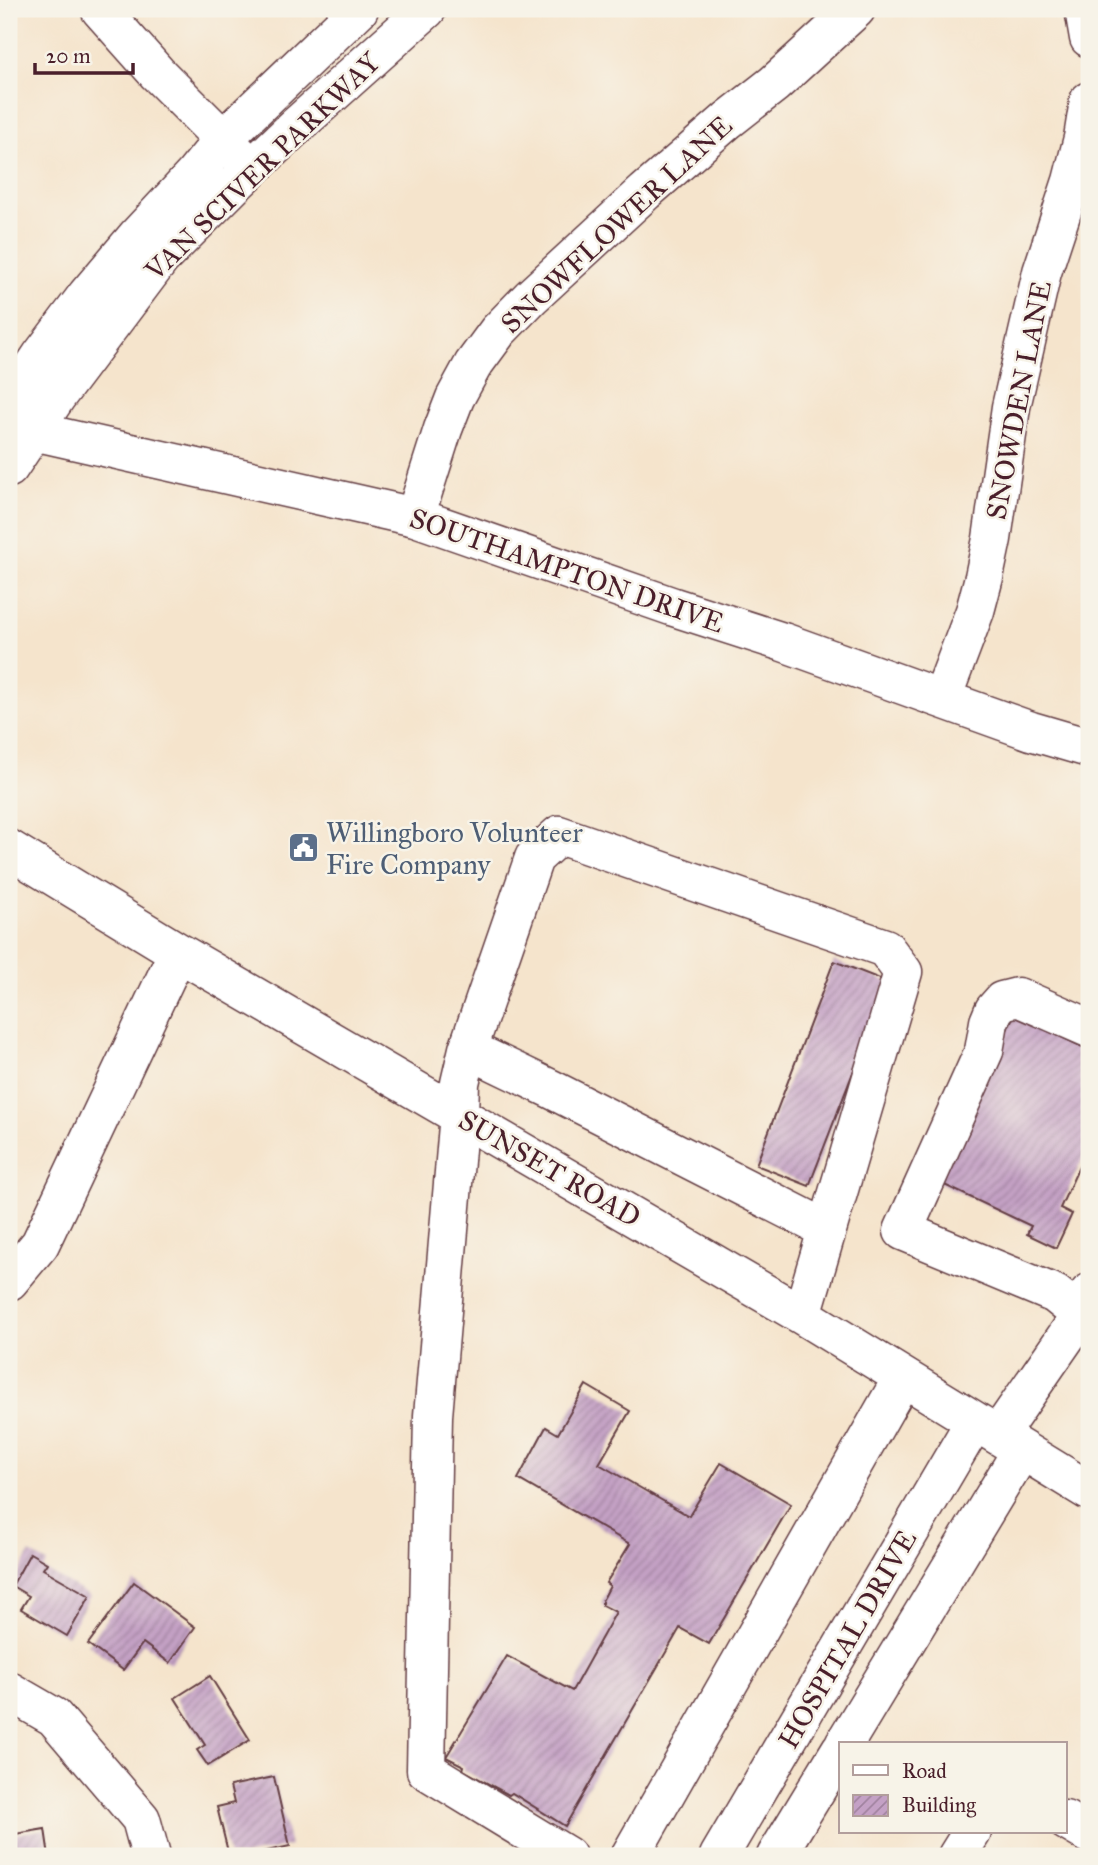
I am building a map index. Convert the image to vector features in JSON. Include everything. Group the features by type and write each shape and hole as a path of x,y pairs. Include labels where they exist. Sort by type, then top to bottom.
{"street":[{"path":"100,9 157,73 251,168"},
{"name":"VAN SCIVER PARKWAY","path":"9,468 21,418 41,356 87,295 223,138 359,9"},
{"name":"VAN SCIVER PARKWAY","path":"21,418 98,340 161,258 251,168 427,9"},
{"name":"SNOWFLOWER LANE","path":"415,517 443,429 456,398 473,365 498,331 645,192 718,128 775,83 856,9"},
{"path":"1084,9 1089,38"},
{"name":"SNOWDEN LANE","path":"942,698 975,611 984,577 1011,407 1042,272 1083,138 1089,101"},
{"name":"SOUTHAMPTON DRIVE","path":"21,418 415,517 517,554 783,642 1031,731 1089,748"},
{"path":"567,1856 426,1770 433,1416 460,1083 468,1049 534,858 558,835 885,948 903,972 802,1315"},
{"name":"SUNSET ROAD","path":"9,849 178,952 802,1315 1089,1491"},
{"path":"9,1281 40,1244 178,952"},
{"path":"998,1435 1086,1308 903,1231 984,1051 989,1022 1002,1001 1018,997 1089,1028"},
{"path":"468,1049 826,1229"},
{"path":"630,1856 903,1377"},
{"name":"HOSPITAL DRIVE","path":"845,1742 998,1435"},
{"name":"HOSPITAL DRIVE","path":"719,1856 998,1435"},
{"path":"9,1690 54,1717 63,1727 141,1819 151,1856"},
{"name":"HOSPITAL DRIVE","path":"776,1856 839,1752"},
{"path":"1066,1821 1089,1834"},
{"path":"957,1856 971,1834"}],"building":[{"path":"834,961 888,982 809,1186 756,1165"},
{"path":"1014,1015 1089,1050 1089,1145 1060,1208 1072,1214 1056,1248 1027,1234 1031,1226 936,1181"},
{"path":"586,1385 630,1411 599,1464 689,1516 721,1463 791,1504 709,1644 680,1628 565,1826 512,1793 509,1795 463,1770 464,1766 446,1757 507,1656 572,1691 616,1612 602,1605 602,1601 610,1586 606,1583 630,1544 518,1479 546,1427 558,1434"},
{"path":"30,1553 47,1563 43,1569 90,1596 67,1636 21,1609 29,1596 12,1586"},
{"path":"134,1582 195,1627 170,1663 143,1643 123,1670 88,1644"},
{"path":"210,1676 250,1740 208,1766 197,1750 205,1745 175,1698"},
{"path":"274,1777 290,1846 244,1856 229,1856 217,1807 234,1803 230,1786"},
{"path":"45,1829 49,1856 9,1856 9,1835"}],"place":[{"name":"Willingboro Volunteer Fire Company","path":"303,848"}]}
